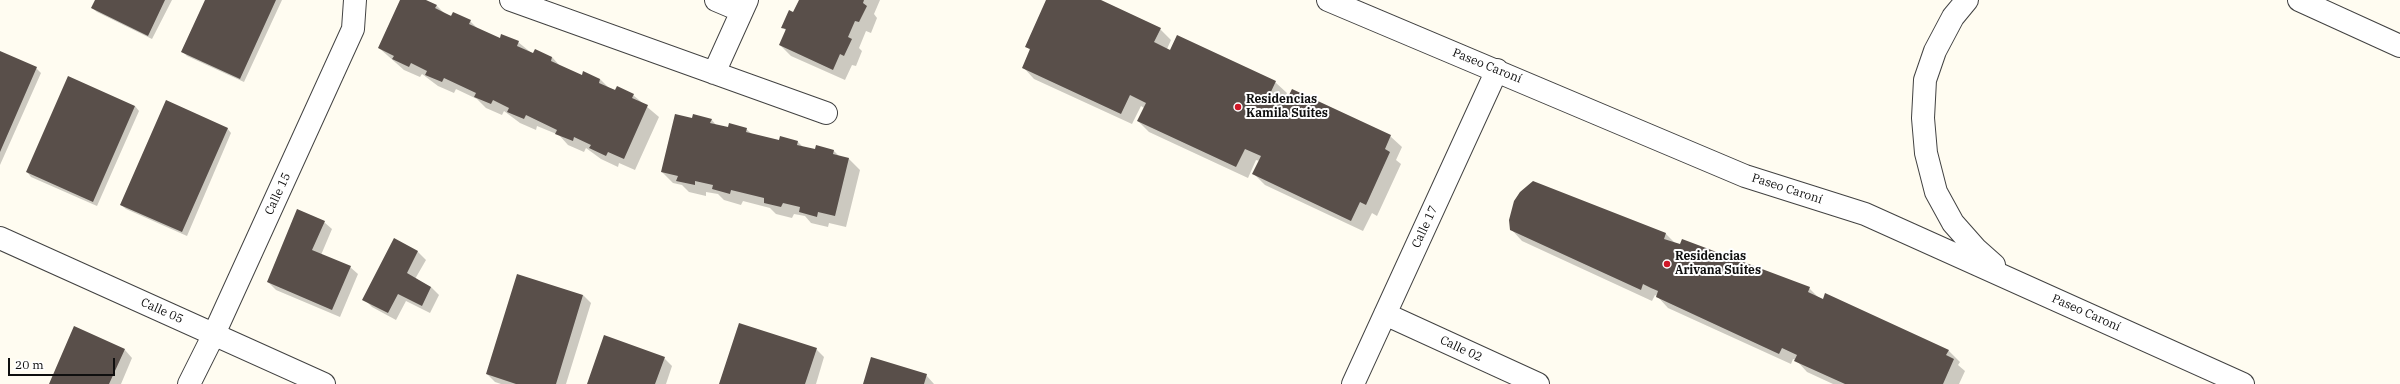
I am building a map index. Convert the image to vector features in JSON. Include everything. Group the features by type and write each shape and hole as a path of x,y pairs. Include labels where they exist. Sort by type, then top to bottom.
{"street":[{"name":"Calle 15","path":"189,384 214,334 353,29 355,0"},
{"path":"511,0 826,113"},
{"path":"714,73 744,6 716,0"},
{"name":"Paseo Caroní","path":"1328,0 1497,70 1745,176 1865,214 2243,384"},
{"path":"1967,0 1953,17 1935,51 1926,80 1923,118 1926,152 1936,192 1953,223 1976,249 2010,278"},
{"path":"2299,0 2400,46"},
{"name":"Calle 17","path":"1353,384 1497,70"},
{"name":"Calle 05","path":"0,238 324,384"},
{"name":"Calle 02","path":"1385,314 1538,384"}],"building":[{"path":"95,0 165,0 148,36 91,8"},
{"path":"205,0 276,0 240,79 181,52"},
{"path":"400,0 426,0 437,5 435,8 451,16 453,12 471,20 469,24 500,38 501,34 519,41 517,46 533,53 535,49 552,57 551,61 582,75 583,71 600,79 599,83 615,90 617,86 634,94 632,98 648,105 624,159 608,152 606,156 589,148 591,145 574,137 573,141 555,134 557,130 526,115 524,119 507,112 509,108 493,100 491,104 474,97 476,93 444,78 442,82 425,75 427,71 411,63 409,67 392,59 394,56 378,48"},
{"path":"799,0 864,0 863,3 867,6 859,22 855,21 848,37 852,39 844,56 840,54 833,70 779,45 786,29 781,28 789,10 793,12"},
{"name":"Residencias Kamila Suites","path":"1046,0 1101,0 1161,28 1154,42 1170,50 1177,35 1276,81 1269,96 1285,103 1292,89 1391,135 1385,149 1390,152 1366,205 1360,202 1351,221 1252,174 1261,156 1245,149 1236,167 1137,121 1146,103 1130,95 1121,114 1022,68 1030,49 1025,47"},
{"path":"0,51 37,67 0,152"},
{"path":"68,76 135,106 93,202 26,172"},
{"path":"166,100 228,128 182,232 120,205"},
{"path":"675,114 692,118 693,114 712,119 710,123 728,127 729,123 747,128 746,132 779,140 780,136 798,141 797,145 815,149 816,145 834,150 833,154 849,158 835,216 818,212 817,217 799,212 800,207 783,203 781,207 764,203 764,198 731,190 730,194 712,189 713,185 695,181 695,185 676,181 678,176 661,172"},
{"name":"Residencias Arivana Suites","path":"1533,181 1666,233 1664,239 1680,244 1682,239 1810,287 1808,292 1823,299 1825,293 1949,350 1946,355 1954,359 1943,384 1845,384 1794,361 1797,355 1782,348 1779,354 1656,297 1658,291 1643,284 1641,290 1510,230 1509,220 1514,201 1520,192"},
{"path":"297,209 325,221 312,250 351,266 332,310 267,282"},
{"path":"394,238 418,251 407,273 431,287 422,306 398,294 388,313 362,300"},
{"path":"517,274 583,295 556,384 516,384 486,374"},
{"path":"739,323 817,348 805,384 719,384"},
{"path":"74,326 125,349 109,384 49,384"},
{"path":"604,335 665,357 655,384 587,384"},
{"path":"871,357 927,374 924,384 863,384"}],"place":[{"name":"Residencias Kamila Suites","path":"1238,107"},
{"name":"Residencias Arivana Suites","path":"1667,264"}]}
